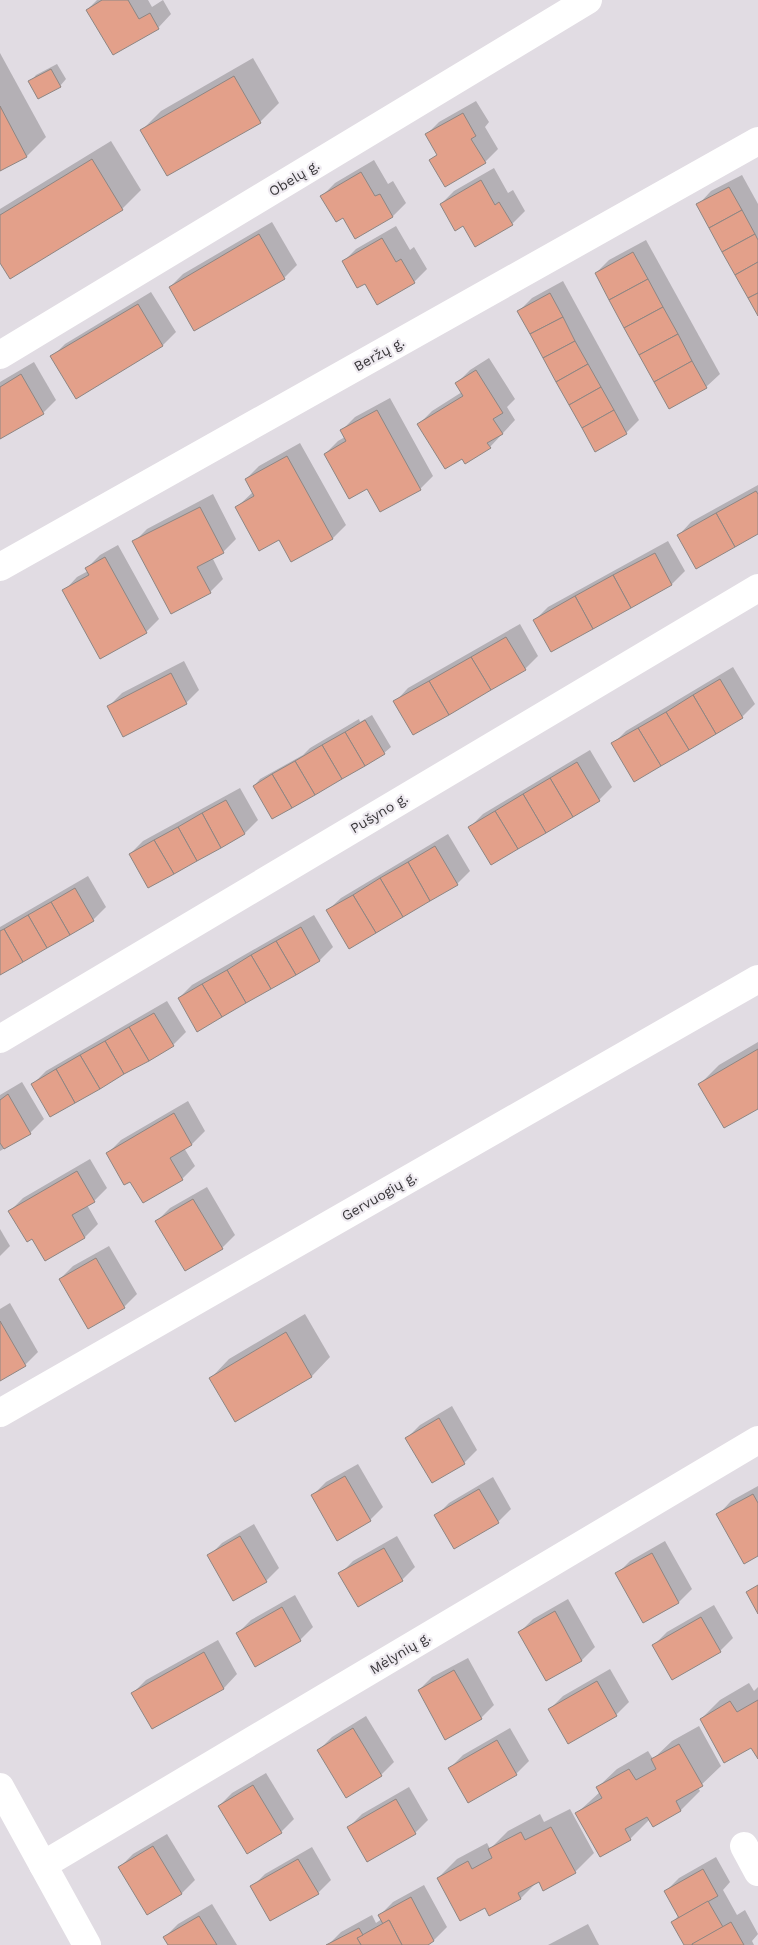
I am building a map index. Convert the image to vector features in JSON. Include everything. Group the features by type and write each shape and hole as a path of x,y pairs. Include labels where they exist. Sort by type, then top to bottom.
{"street":[{"name":"Obelų g.","path":"0,355 588,0"},
{"name":"Beržų g.","path":"0,567 758,141"},
{"name":"Pušyno g.","path":"0,1038 758,588"},
{"name":"Gervuogių g.","path":"0,1413 758,979"},
{"name":"Mėlynių g.","path":"42,1865 758,1440"},
{"path":"0,1787 87,1945"},
{"path":"744,1846 758,1872"}],"building":[{"path":"102,0 128,0 139,19 150,13 159,29 113,55 86,10"},
{"path":"51,69 61,87 38,99 28,81"},
{"path":"234,76 261,123 167,176 140,130"},
{"path":"0,106 27,157 0,171"},
{"path":"463,113 476,136 471,139 486,163 445,187 429,160 437,155 425,134"},
{"path":"92,159 123,210 10,279 0,263 0,215"},
{"path":"361,172 375,196 380,194 393,217 355,239 343,218 336,222 320,196"},
{"path":"481,180 495,205 499,202 513,225 475,247 463,226 455,231 440,204"},
{"path":"729,187 742,210 709,228 696,204"},
{"path":"742,210 755,234 722,252 709,228"},
{"path":"259,234 285,279 194,331 169,287"},
{"path":"755,234 758,240 758,262 735,275 722,252"},
{"path":"382,238 396,262 401,259 415,283 377,305 365,284 357,288 342,261"},
{"path":"633,252 648,279 609,300 595,273"},
{"path":"758,262 758,293 748,298 735,275"},
{"path":"648,279 663,307 624,328 609,300"},
{"path":"550,293 563,317 530,334 517,311"},
{"path":"758,293 758,316 748,298"},
{"path":"138,304 163,346 76,399 50,356"},
{"path":"663,307 678,334 639,355 624,328"},
{"path":"563,317 575,341 543,358 530,334"},
{"path":"678,334 692,361 654,382 639,355"},
{"path":"575,341 588,364 556,382 543,358"},
{"path":"692,361 707,388 669,409 654,382"},
{"path":"588,364 601,387 569,405 556,382"},
{"path":"476,370 503,413 493,419 503,434 487,443 491,448 465,464 462,459 445,469 417,424 463,396 455,383"},
{"path":"21,374 44,414 0,439 0,387"},
{"path":"601,387 614,410 582,428 569,405"},
{"path":"377,410 421,490 380,512 367,489 349,499 324,454 346,441 340,430"},
{"path":"614,410 627,434 595,452 582,428"},
{"path":"287,456 333,539 291,562 279,540 259,551 235,507 254,496 245,479"},
{"path":"756,491 758,494 758,534 735,547 716,513"},
{"path":"200,507 224,553 197,567 211,593 171,614 132,541"},
{"path":"716,513 735,547 696,569 677,535"},
{"path":"655,553 672,585 631,608 613,575"},
{"path":"105,557 147,633 100,659 62,590 89,575 85,568"},
{"path":"613,575 631,608 593,629 575,596"},
{"path":"575,596 593,629 551,652 533,620"},
{"path":"506,637 526,670 491,690 471,657"},
{"path":"471,657 491,690 449,715 429,681"},
{"path":"171,673 187,704 123,737 107,706"},
{"path":"720,679 743,718 716,734 693,695"},
{"path":"429,681 449,715 413,735 393,701"},
{"path":"693,695 716,734 689,750 666,712"},
{"path":"666,712 689,750 661,766 638,728"},
{"path":"365,720 385,754 365,766 345,732"},
{"path":"638,728 661,766 634,782 611,743"},
{"path":"345,732 365,766 342,779 322,745"},
{"path":"322,745 342,779 315,795 295,761"},
{"path":"295,761 315,795 292,808 272,774"},
{"path":"577,762 600,801 573,817 550,778"},
{"path":"272,774 292,808 272,819 253,786"},
{"path":"550,778 573,817 546,833 523,794"},
{"path":"523,794 546,833 518,849 495,811"},
{"path":"226,800 245,834 221,848 202,813"},
{"path":"495,811 518,849 491,865 468,827"},
{"path":"202,813 221,848 197,861 178,827"},
{"path":"178,827 197,861 174,874 154,840"},
{"path":"154,840 174,874 148,888 129,854"},
{"path":"435,846 458,885 430,901 408,862"},
{"path":"408,862 430,901 403,917 380,878"},
{"path":"380,878 403,917 376,933 353,895"},
{"path":"75,888 94,921 70,935 51,902"},
{"path":"353,895 376,933 349,949 326,910"},
{"path":"51,902 70,935 47,948 28,915"},
{"path":"28,915 47,948 23,962 4,929"},
{"path":"301,927 320,961 296,975 276,941"},
{"path":"4,929 23,962 0,975 0,931"},
{"path":"276,941 296,975 271,989 251,955"},
{"path":"251,955 271,989 246,1003 227,970"},
{"path":"227,970 246,1003 222,1017 202,984"},
{"path":"202,984 222,1017 197,1032 178,998"},
{"path":"154,1013 174,1046 149,1061 129,1027"},
{"path":"129,1027 149,1061 124,1074 105,1041"},
{"path":"105,1041 124,1074 100,1089 80,1055"},
{"path":"758,1049 758,1109 724,1128 698,1084"},
{"path":"80,1055 100,1089 75,1103 56,1069"},
{"path":"56,1069 75,1103 50,1117 31,1084"},
{"path":"8,1094 31,1134 4,1149 0,1143 0,1100"},
{"path":"174,1113 192,1145 170,1158 183,1180 143,1203 130,1182 124,1185 106,1153"},
{"path":"77,1171 95,1202 72,1215 85,1238 45,1261 32,1239 27,1242 8,1211"},
{"path":"193,1199 223,1249 185,1271 155,1221"},
{"path":"96,1258 125,1308 88,1329 59,1279"},
{"path":"0,1321 26,1366 0,1381"},
{"path":"286,1332 312,1377 235,1422 209,1378"},
{"path":"439,1418 465,1464 432,1483 405,1438"},
{"path":"345,1476 371,1521 337,1541 311,1495"},
{"path":"479,1489 499,1523 454,1549 434,1515"},
{"path":"753,1494 758,1503 758,1556 744,1564 716,1514"},
{"path":"240,1536 267,1582 233,1601 207,1555"},
{"path":"384,1548 403,1581 358,1607 338,1573"},
{"path":"652,1553 679,1603 643,1623 615,1573"},
{"path":"758,1585 758,1614 746,1592"},
{"path":"282,1607 301,1641 255,1667 236,1633"},
{"path":"555,1611 582,1661 546,1681 518,1632"},
{"path":"701,1617 721,1652 672,1680 652,1645"},
{"path":"204,1652 224,1689 152,1729 131,1693"},
{"path":"454,1670 482,1719 445,1740 418,1690"},
{"path":"597,1681 617,1716 568,1744 548,1709"},
{"path":"758,1700 758,1759 751,1748 724,1763 700,1719 730,1701 737,1712"},
{"path":"353,1728 382,1776 346,1798 317,1750"},
{"path":"497,1740 517,1775 468,1803 448,1768"},
{"path":"679,1744 703,1786 676,1801 681,1811 653,1827 647,1817 625,1829 631,1840 600,1857 575,1813 602,1798 596,1787 629,1769 636,1780 656,1769 651,1759"},
{"path":"253,1785 282,1833 247,1854 218,1806"},
{"path":"396,1799 416,1834 367,1862 347,1827"},
{"path":"551,1827 576,1873 543,1891 539,1882 518,1893 521,1899 489,1916 485,1908 460,1921 437,1878 468,1861 472,1869 492,1858 488,1849 521,1832 525,1840"},
{"path":"153,1846 182,1894 147,1915 118,1867"},
{"path":"298,1859 319,1894 270,1921 250,1886"},
{"path":"703,1869 718,1896 679,1918 664,1891"},
{"path":"411,1897 434,1941 428,1945 402,1945 389,1920 383,1924 378,1915"},
{"path":"708,1901 723,1927 691,1945 684,1945 671,1922"},
{"path":"199,1916 217,1945 168,1945 163,1937"},
{"path":"389,1920 402,1945 361,1945 357,1938"},
{"path":"731,1922 744,1945 692,1944"},
{"path":"359,1928 363,1935 357,1938 361,1945 326,1945"}]}
